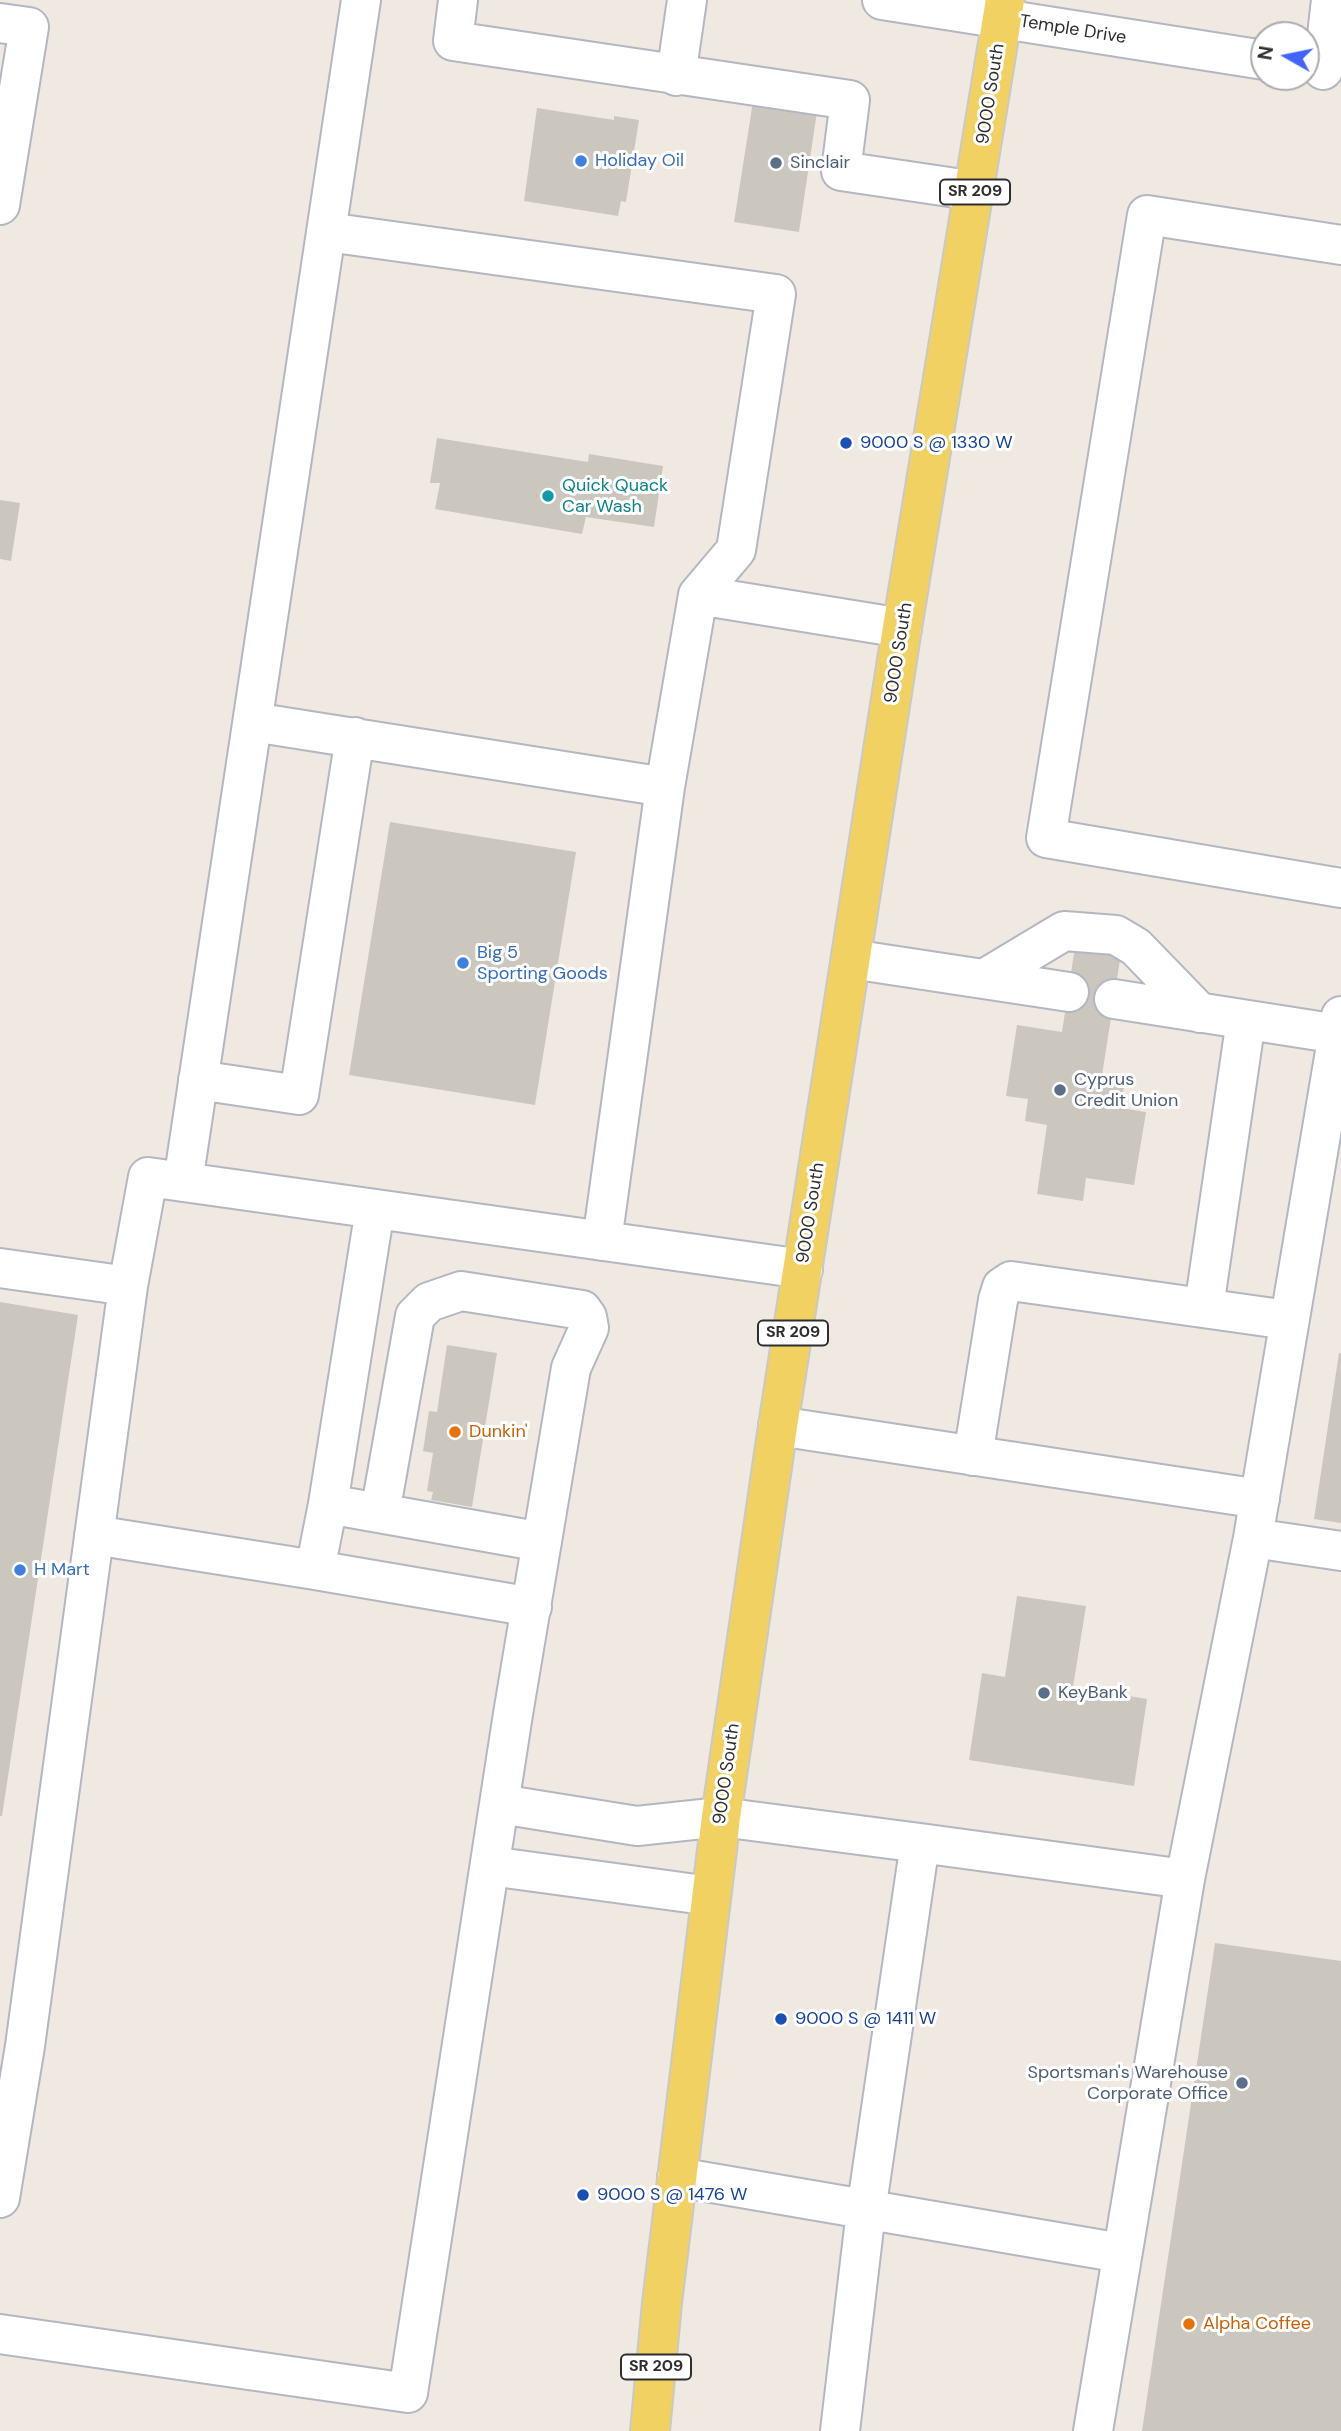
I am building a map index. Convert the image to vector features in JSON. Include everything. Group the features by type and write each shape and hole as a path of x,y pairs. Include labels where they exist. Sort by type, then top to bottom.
{"main road":[{"name":"9000 South","path":"650,2431 677,2177 721,1817 778,1426 902,628 1004,9"}],"street":[{"path":"183,1182 361,0"},
{"path":"458,0 453,41 849,100 841,171 976,191"},
{"path":"676,76 687,0"},
{"name":"Temple Drive","path":"882,0 1004,9 1250,57"},
{"path":"1323,70 1331,0"},
{"path":"0,23 29,27 0,205"},
{"path":"1341,245 1147,215 1046,838 1341,888"},
{"path":"327,232 776,295 736,550 698,596 665,787 602,1241"},
{"path":"698,596 902,628"},
{"path":"253,722 665,787"},
{"path":"198,1080 299,1095 355,737"},
{"path":"984,979 1064,932 1116,935 1136,947 1200,1013"},
{"path":"851,959 1069,992"},
{"path":"1093,2431 1185,1879 1253,1538 1340,1025 1246,1020 1114,999"},
{"path":"1204,1307 1246,1020"},
{"path":"0,2198 25,2046 128,1286 148,1177 803,1269"},
{"path":"315,1570 375,1209"},
{"path":"0,1268 128,1286"},
{"path":"973,1456 1002,1287 1011,1281 1288,1320"},
{"path":"0,2334 408,2393 571,1368 563,1347 550,1331 536,1322 469,1312 445,1318 431,1333 389,1515"},
{"path":"778,1426 1259,1499"},
{"path":"328,1504 542,1542"},
{"path":"94,1535 532,1607"},
{"path":"1253,1538 1341,1550"},
{"path":"500,1804 637,1826 721,1817 1185,1879"},
{"path":"840,2431 866,2211 920,1843"},
{"path":"490,1866 711,1896"},
{"path":"677,2177 1121,2253"}],"building":[{"name":"Sinclair","path":"754,95 818,105 799,232 734,222"},
{"name":"Holiday Oil","path":"537,108 614,120 614,116 639,120 626,202 621,201 618,216 524,201"},
{"name":"Quick Quack Car Wash","path":"437,438 588,462 589,454 663,466 654,527 586,517 582,534 435,509 440,483 430,483"},
{"path":"0,500 20,503 11,561 0,559"},
{"name":"Big 5 Sporting Goods","path":"390,822 576,852 535,1105 349,1075"},
{"path":"1076,940 1122,947 1101,1082 1124,1086 1121,1108 1146,1112 1134,1185 1086,1178 1083,1201 1037,1194 1047,1125 1025,1121 1028,1099 1006,1096 1017,1025 1062,1032"},
{"name":"H Mart","path":"0,1302 78,1315 2,1816 0,1816"},
{"name":"Dunkin'","path":"447,1345 497,1353 472,1507 431,1500 433,1492 427,1491 433,1453 423,1451 429,1411 437,1412"},
{"path":"1341,1353 1341,1523 1314,1519"},
{"name":"KeyBank","path":"1017,1596 1086,1606 1073,1687 1147,1699 1134,1786 969,1760 982,1673 1005,1677"},
{"path":"1215,1943 1341,1961 1341,2431 1142,2431"}],"place":[{"name":"Holiday Oil","path":"581,161"},
{"name":"Sinclair","path":"776,163"},
{"name":"9000 S @ 1330 W","path":"846,443"},
{"name":"Quick Quack Car Wash","path":"548,496"},
{"name":"Big 5 Sporting Goods","path":"463,963"},
{"name":"Cyprus Credit Union","path":"1060,1090"},
{"name":"Dunkin'","path":"455,1432"},
{"name":"H Mart","path":"20,1570"},
{"name":"KeyBank","path":"1044,1693"},
{"name":"9000 S @ 1411 W","path":"781,2019"},
{"name":"Sportsman's Warehouse Corporate Office","path":"1242,2083"},
{"name":"9000 S @ 1476 W","path":"583,2195"},
{"name":"Alpha Coffee","path":"1189,2324"}]}
